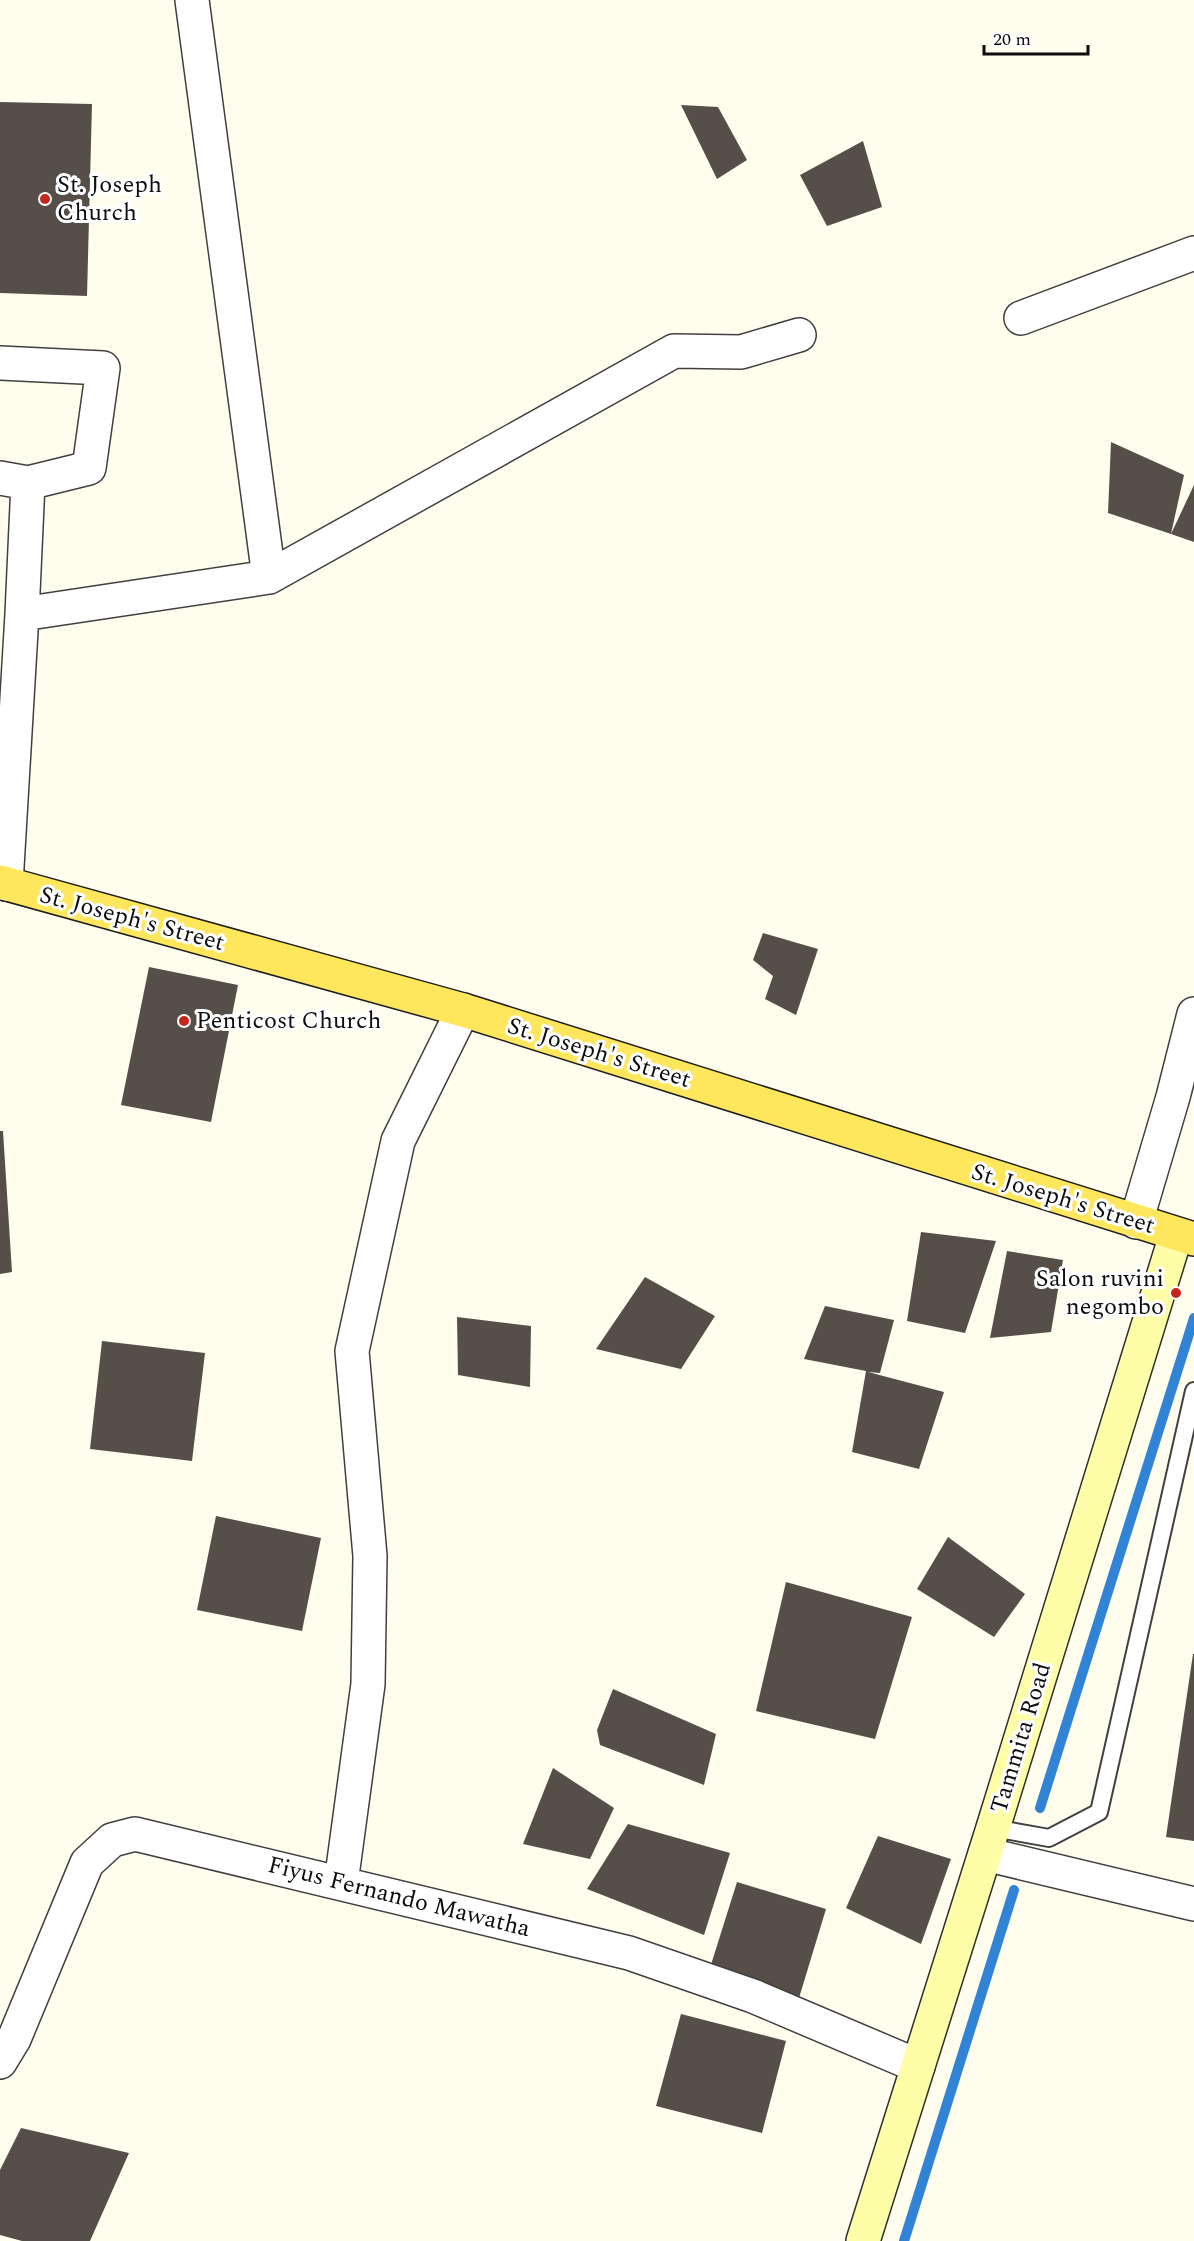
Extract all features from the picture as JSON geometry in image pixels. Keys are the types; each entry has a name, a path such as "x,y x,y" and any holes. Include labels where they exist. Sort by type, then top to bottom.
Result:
{"main road":[{"name":"St. Joseph's Street","path":"3,883 463,1010 1185,1237"}],"street":[{"path":"192,0 269,576"},
{"path":"1021,318 1192,263"},
{"path":"22,614 269,576 674,351 741,352 799,336"},
{"path":"0,363 103,368 89,468 14,480 22,614 3,883"},
{"path":"341,1883 368,1684 370,1556 352,1351 398,1141 463,1010"},
{"path":"1136,1222 1173,1097 1194,1014"},
{"name":"Tammita Road","path":"863,2241 989,1841 1185,1237"},
{"name":"Fiyus Fernando Mawatha","path":"0,2062 15,2039 87,1863 112,1840 135,1834 629,1953 753,1996 918,2066"},
{"path":"989,1841 1194,1904"}],"lane":[{"path":"989,1841 1049,1838 1099,1812 1194,1391"}],"building":[{"name":"St. Joseph Church","path":"0,102 92,104 87,296 0,293"},
{"path":"681,105 718,107 747,160 717,179"},
{"path":"863,141 882,207 827,226 800,175"},
{"path":"1111,442 1184,475 1171,534 1108,513"},
{"path":"1194,485 1194,542 1171,534"},
{"path":"763,933 818,949 796,1015 765,999 773,976 753,960"},
{"path":"149,967 238,985 211,1122 121,1105"},
{"path":"0,1131 3,1131 12,1272 0,1274"},
{"path":"921,1232 996,1241 965,1333 907,1321"},
{"path":"1007,1251 1063,1260 1051,1332 990,1338"},
{"path":"645,1277 715,1316 681,1369 596,1349"},
{"path":"825,1306 894,1320 880,1373 868,1372 944,1392 919,1469 852,1452 866,1371 804,1359"},
{"path":"457,1317 531,1326 530,1387 458,1375"},
{"path":"102,1341 205,1353 192,1461 90,1449"},
{"path":"216,1516 321,1538 302,1631 197,1610"},
{"path":"948,1537 1025,1594 994,1637 917,1589"},
{"path":"786,1582 912,1617 875,1739 756,1711"},
{"path":"1194,1654 1194,1841 1166,1837"},
{"path":"613,1689 716,1734 704,1785 600,1745 597,1730"},
{"path":"553,1768 614,1808 590,1859 523,1844"},
{"path":"628,1824 730,1853 704,1935 587,1889"},
{"path":"878,1836 951,1859 921,1944 846,1908"},
{"path":"737,1882 826,1909 799,1998 709,1971"},
{"path":"681,2014 786,2041 762,2133 656,2106"},
{"path":"21,2128 129,2153 90,2241 22,2241 0,2235 0,2170"}],"waterway":[{"path":"1040,1808 1194,1318"},
{"path":"904,2241 1014,1890"}],"place":[{"name":"St. Joseph Church","path":"45,199"},
{"name":"Penticost Church","path":"184,1021"},
{"name":"Salon ruvini negombo","path":"1176,1293"}]}
